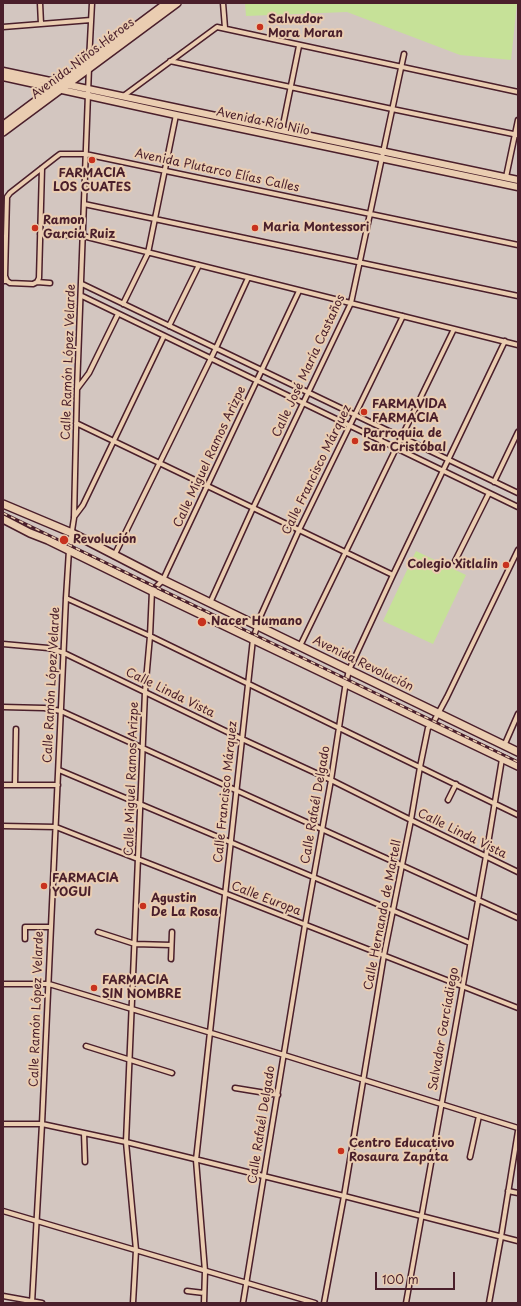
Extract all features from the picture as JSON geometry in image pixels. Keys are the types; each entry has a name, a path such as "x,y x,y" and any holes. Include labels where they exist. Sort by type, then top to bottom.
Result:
{"main road":[{"name":"Avenida Niños Héroes","path":"4,129 167,3"},
{"name":"Avenida Niños Héroes","path":"89,64 177,3"},
{"name":"Avenida Río Nilo","path":"3,71 59,87"},
{"name":"Avenida Río Nilo","path":"3,77 88,93 176,115 518,187"},
{"name":"Avenida Río Nilo","path":"88,93 122,97 518,180"},
{"name":"Avenida Revolución","path":"3,504 72,533 114,556 518,752"},
{"name":"Avenida Revolución","path":"3,520 69,550 518,766"}],"street":[{"path":"40,3 41,24"},
{"name":"Calle Ramón López Velarde","path":"32,1302 49,984 66,598 69,550 74,518 77,389 82,296 85,154 92,3"},
{"path":"223,3 225,28"},
{"path":"3,27 91,20"},
{"path":"122,97 217,27 299,46 518,92"},
{"path":"282,130 299,46"},
{"name":"Calle José María Castaños","path":"210,603 253,508 351,303 404,54"},
{"path":"170,61 516,135"},
{"path":"123,304 148,253 176,115"},
{"path":"506,177 518,120"},
{"path":"3,123 4,129"},
{"name":"Avenida Plutarco Elías Calles","path":"5,281 4,232 7,197 10,193 60,154 85,154 518,245"},
{"path":"37,282 39,278 42,168"},
{"path":"84,204 518,296"},
{"path":"40,234 83,236 518,345"},
{"path":"170,326 199,266"},
{"path":"114,556 216,348 248,278"},
{"path":"5,281 10,284 33,284 37,282 50,283"},
{"path":"82,284 518,493"},
{"name":"Calle Miguel Ramos Arizpe","path":"133,1303 136,1250 126,1142 145,692 152,591 163,580 299,291"},
{"path":"82,296 518,507"},
{"path":"77,389 89,373 118,314"},
{"name":"Calle Francisco Márquez","path":"204,1303 205,1271 196,1160 253,639 257,626 299,530 403,316"},
{"path":"300,646 454,329"},
{"path":"74,518 83,505 164,336"},
{"name":"Calle Rafaél Delgado","path":"243,1303 346,684 350,670 393,576 505,341"},
{"path":"76,423 393,576"},
{"path":"494,482 518,432"},
{"path":"455,561 489,492"},
{"name":"Calle Hernando de Martell","path":"324,1303 364,1080 384,955 428,728 432,725 439,713 518,550"},
{"path":"66,598 150,636 248,685 518,814"},
{"name":"Calle Linda Vista","path":"3,644 48,648 64,653 242,739 331,780 518,872"},
{"path":"3,707 44,708 61,711 518,918"},
{"path":"504,746 518,714"},
{"path":"15,785 16,729"},
{"name":"Salvador Garcíadiego","path":"406,1303 502,759"},
{"path":"59,770 470,943"},
{"path":"448,800 456,784"},
{"path":"3,785 58,785"},
{"name":"Calle Europa","path":"3,826 56,828 518,1008"},
{"path":"25,939 25,927 51,927"},
{"path":"98,932 135,944 171,945"},
{"path":"171,959 172,932"},
{"path":"3,984 49,984 284,1055 518,1129 489,1303"},
{"path":"86,1046 172,1073"},
{"path":"235,1088 278,1095"},
{"path":"470,1156 479,1116"},
{"path":"3,1124 42,1124 126,1142 518,1241"},
{"path":"84,1133 85,1162"},
{"path":"508,1191 518,1193"},
{"path":"3,1211 315,1303"},
{"path":"187,1291 204,1293"},
{"path":"3,1296 42,1303"}],"green space":[{"path":"245,3 517,3 511,60 460,55 347,12 246,16"},
{"path":"416,551 466,575 433,644 383,621"}],"railway":[{"path":"3,513 518,762"}],"place":[{"name":"Salvador Mora Moran","path":"260,27"},
{"name":"FARMACIA LOS CUATES","path":"92,160"},
{"name":"Ramon Garcia Ruiz","path":"35,228"},
{"name":"Maria Montessori","path":"255,228"},
{"name":"FARMAVIDA FARMACIA","path":"364,412"},
{"name":"Parroquia de San Cristóbal","path":"355,441"},
{"name":"Revolución","path":"64,540"},
{"name":"Colegio Xitlalin","path":"506,565"},
{"name":"Nacer Humano","path":"202,622"},
{"name":"FARMACIA YOGUI","path":"44,886"},
{"name":"Agustin De La Rosa","path":"143,906"},
{"name":"FARMACIA SIN NOMBRE","path":"94,988"},
{"name":"Centro Educativo Rosaura Zapata","path":"341,1151"}]}
